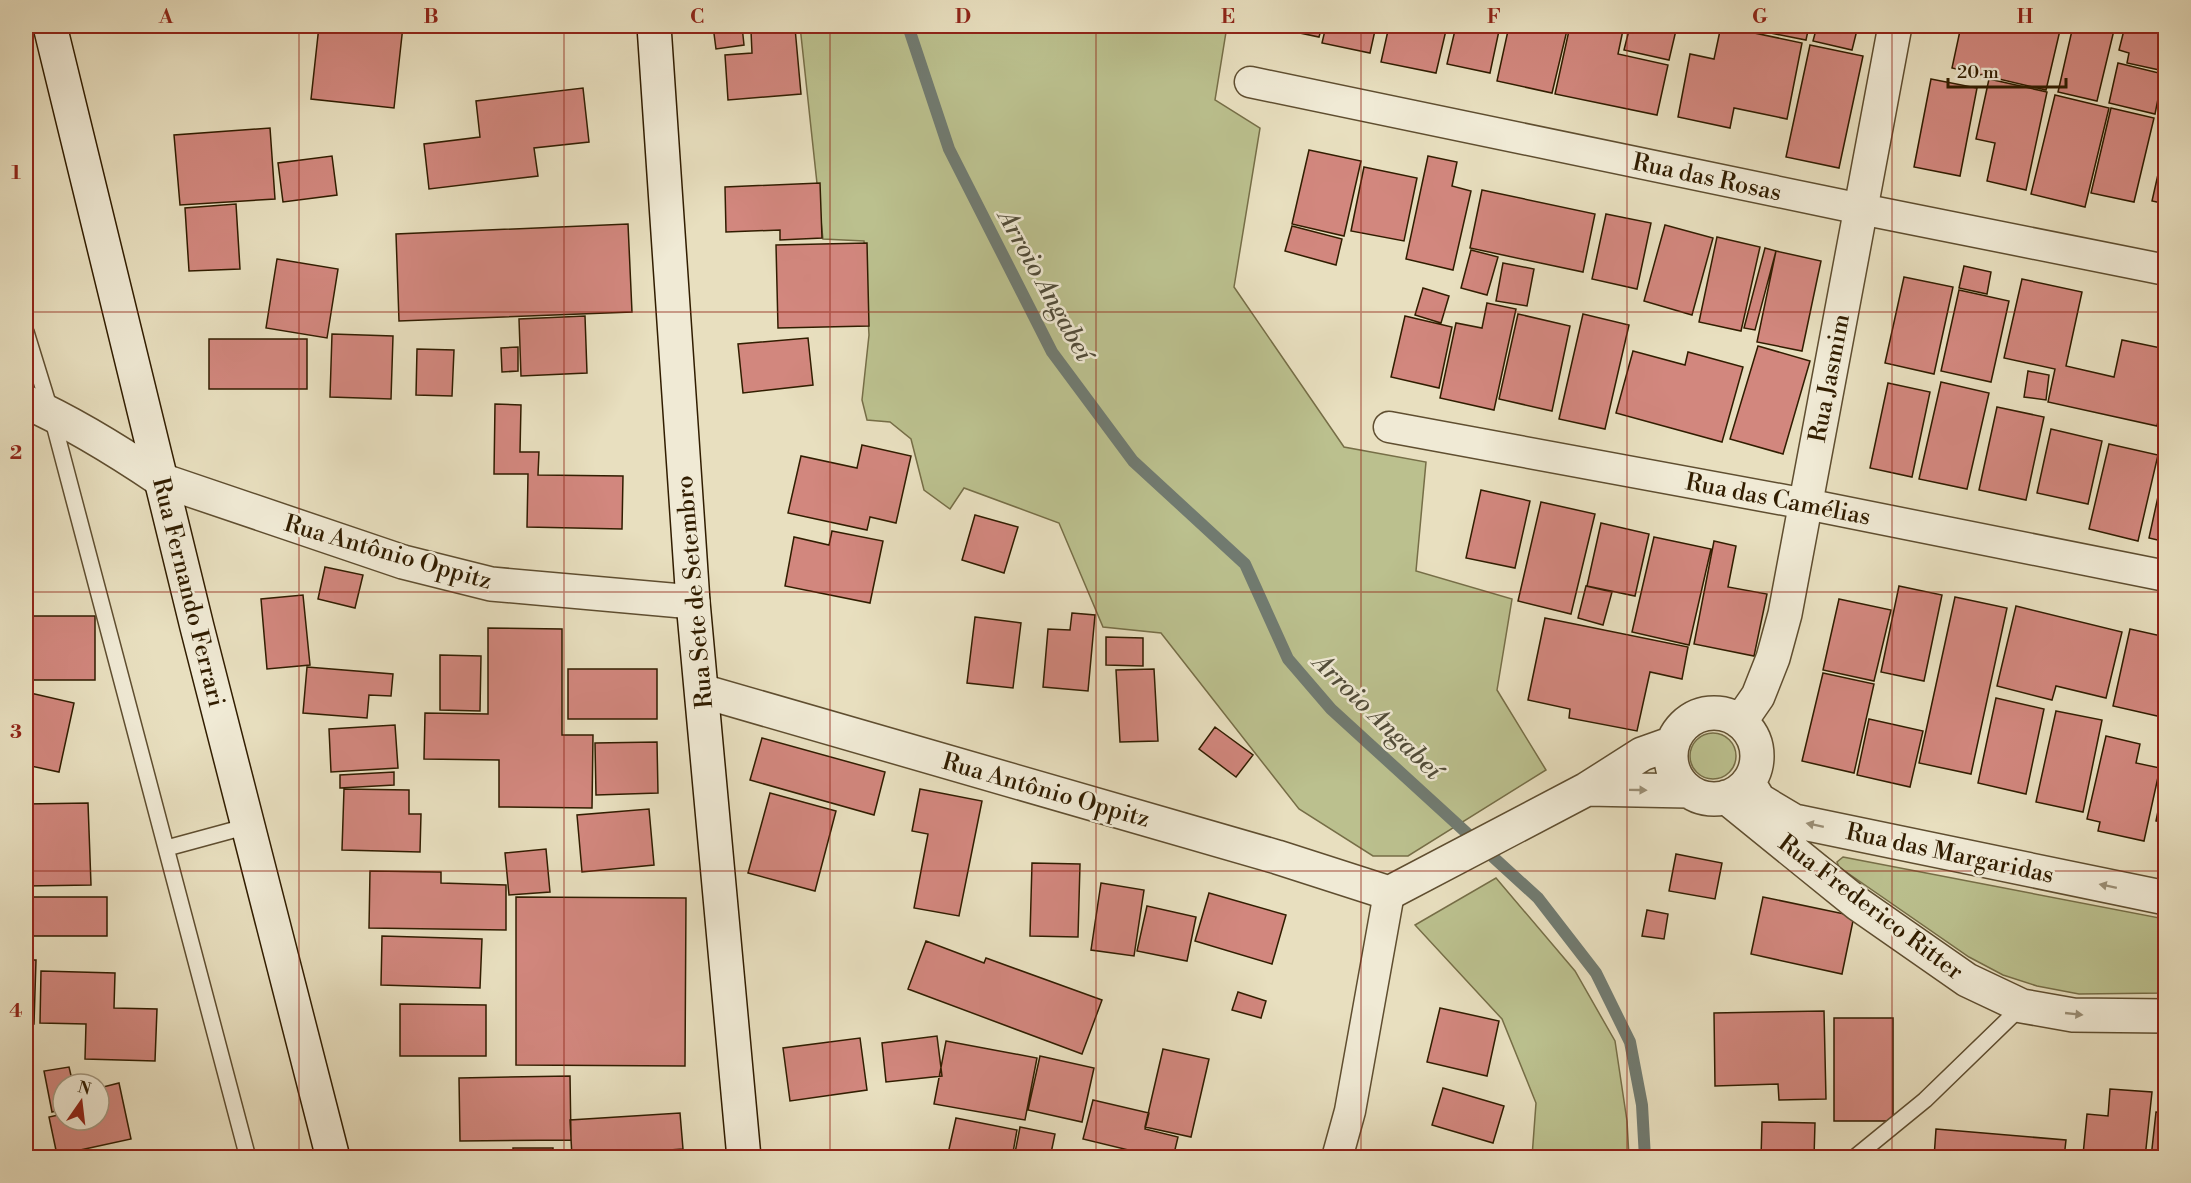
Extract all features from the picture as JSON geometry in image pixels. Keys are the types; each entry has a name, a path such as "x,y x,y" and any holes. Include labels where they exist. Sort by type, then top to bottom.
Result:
{"street":[{"name":"Rua Fernando Ferrari","path":"50,26 161,480 333,1158"},
{"name":"Rua Sete de Setembro","path":"654,26 693,602 744,1158"},
{"name":"Rua Jasmim","path":"1740,722 1758,696 1773,658 1785,614 1895,26"},
{"name":"Rua das Rosas","path":"1250,82 2166,270"},
{"name":"Rua Antônio Oppitz","path":"38,408 126,457 161,480 403,561 491,584 693,602"},
{"name":"Rua das Camélias","path":"1389,427 1806,504 2166,576"},
{"name":"Rua Antônio Oppitz","path":"702,691 1277,857 1389,893"},
{"path":"1587,789 1689,791 1707,798 1737,790 1754,772 1756,750 1754,740 1740,722 1718,714 1707,714 1686,724 1678,733 1673,743 1671,756 1673,769 1679,782 1689,791"},
{"path":"1337,1158 1350,1111 1389,893 1587,789 1642,754 1673,743"},
{"name":"Rua das Margaridas","path":"1737,790 1794,821 2166,898"},
{"name":"Rua Frederico Ritter","path":"1737,790 1858,904 1967,980 2022,1006 2073,1015 2166,1016"}],"lane":[{"path":"26,332 38,408 167,848 248,1158"},
{"path":"167,848 248,826"},
{"path":"1854,1158 1925,1100 2022,1006"}],"green space":[{"path":"800,26 1227,26 1215,100 1260,128 1234,287 1344,447 1426,462 1416,571 1512,599 1497,690 1546,770 1408,856 1373,856 1299,809 1161,633 1103,627 1059,523 964,488 950,509 924,490 911,439 890,422 867,420 862,400 869,335 864,241 823,239"},
{"path":"1713,733 1729,740 1736,756 1729,772 1713,779 1697,772 1690,756 1697,740"},
{"path":"1843,857 2165,919 2165,993 2079,994 2037,986 2003,975 1969,957 1839,867 1837,862"},
{"path":"1496,878 1575,971 1615,1041 1627,1121 1629,1157 1532,1157 1536,1103 1502,1019 1415,925"}],"building":[{"path":"319,26 403,26 394,108 311,99"},
{"path":"713,26 742,26 744,45 716,49"},
{"path":"1267,26 1322,26 1319,37"},
{"path":"1326,26 1376,26 1370,53 1322,43"},
{"path":"1389,26 1447,26 1436,73 1381,62"},
{"path":"1456,26 1500,26 1490,73 1447,64"},
{"path":"1509,26 1568,26 1552,93 1497,81"},
{"path":"1570,26 1600,26 1623,30 1618,54 1668,65 1657,115 1555,94"},
{"path":"1630,26 1677,26 1669,60 1624,50"},
{"path":"1721,26 1802,43 1787,119 1734,108 1730,128 1678,117 1690,54 1714,59"},
{"path":"1771,26 1809,26 1806,40 1770,33"},
{"path":"1817,26 1858,26 1852,50 1813,41"},
{"path":"1961,26 2061,26 2046,90 1952,68"},
{"path":"2073,26 2115,26 2097,101 2058,92"},
{"path":"2125,26 2166,26 2164,71 2127,63 2129,53 2119,50"},
{"path":"795,28 801,94 728,100 725,55 752,53 751,31"},
{"path":"1810,45 1863,56 1839,168 1786,157"},
{"path":"2118,63 2163,74 2155,114 2109,103"},
{"path":"1931,79 1977,88 1960,176 1914,167"},
{"path":"1989,79 2047,92 2026,190 1987,181 1995,143 1976,139"},
{"path":"583,88 589,142 534,148 538,176 429,189 424,144 480,137 476,101"},
{"path":"2055,95 2109,108 2085,207 2031,194"},
{"path":"2111,108 2154,118 2134,202 2091,193"},
{"path":"270,128 275,199 180,205 174,135"},
{"path":"2166,139 2166,204 2152,201"},
{"path":"1309,150 1361,161 1344,236 1292,224"},
{"path":"332,156 337,195 283,202 278,163"},
{"path":"1428,156 1457,162 1452,186 1471,191 1453,270 1406,259"},
{"path":"1364,167 1417,178 1404,241 1351,231"},
{"path":"820,183 822,238 780,240 780,230 726,232 725,187"},
{"path":"1482,190 1595,214 1583,272 1470,248"},
{"path":"236,204 240,269 189,271 185,208"},
{"path":"1606,214 1651,223 1637,289 1592,279"},
{"path":"628,224 632,312 399,321 396,234"},
{"path":"1665,225 1713,238 1692,315 1644,301"},
{"path":"1292,226 1342,239 1336,265 1285,251"},
{"path":"1717,237 1760,247 1741,331 1699,322"},
{"path":"867,243 869,326 778,328 776,245"},
{"path":"1765,248 1776,251 1755,330 1744,328"},
{"path":"1471,250 1498,257 1487,295 1461,288"},
{"path":"1776,251 1821,261 1802,351 1757,342"},
{"path":"277,259 338,269 327,338 266,328"},
{"path":"1503,263 1534,269 1527,306 1496,301"},
{"path":"1964,266 1991,272 1987,294 1959,288"},
{"path":"1904,277 1953,287 1934,374 1885,363"},
{"path":"2022,279 2082,292 2066,366 2114,377 2122,340 2166,349 2166,387 2157,426 2048,402 2055,369 2004,358"},
{"path":"1423,288 1449,296 1441,323 1415,315"},
{"path":"1959,290 2009,301 1991,382 1941,371"},
{"path":"1487,303 1516,309 1494,410 1440,398 1456,323 1482,328"},
{"path":"1518,314 1570,326 1552,411 1499,399"},
{"path":"1583,314 1629,325 1605,429 1559,419"},
{"path":"585,316 587,373 521,376 519,319"},
{"path":"1405,316 1452,327 1439,388 1391,377"},
{"path":"332,334 393,336 391,399 330,397"},
{"path":"808,338 813,385 743,393 738,344"},
{"path":"209,339 307,339 307,389 209,389"},
{"path":"1758,346 1810,361 1783,454 1730,439"},
{"path":"518,347 518,371 502,372 501,348"},
{"path":"417,349 454,350 452,396 416,395"},
{"path":"1633,351 1685,365 1688,352 1743,367 1722,442 1616,413"},
{"path":"2028,371 2049,375 2046,400 2024,397"},
{"path":"1941,382 1989,393 1967,489 1919,479"},
{"path":"1888,383 1930,392 1912,477 1870,468"},
{"path":"495,404 521,405 520,452 539,452 538,475 623,476 622,529 527,527 528,474 494,474"},
{"path":"1997,407 2044,417 2026,500 1979,490"},
{"path":"2051,429 2102,441 2088,504 2037,493"},
{"path":"2109,444 2158,455 2138,541 2089,529"},
{"path":"862,445 911,456 896,523 870,517 867,530 788,513 801,456 857,468"},
{"path":"2164,469 2166,470 2166,542 2149,538"},
{"path":"1481,490 1530,501 1515,568 1466,558"},
{"path":"1541,502 1595,514 1571,614 1518,601"},
{"path":"975,515 1018,527 1004,573 962,560"},
{"path":"1601,523 1649,534 1635,596 1587,586"},
{"path":"832,531 883,541 870,603 785,586 794,537 829,545"},
{"path":"1654,537 1711,549 1689,645 1632,632"},
{"path":"1714,541 1736,546 1728,587 1767,594 1754,656 1694,644"},
{"path":"325,567 363,575 355,608 318,599"},
{"path":"1586,586 1612,592 1603,625 1578,618"},
{"path":"1899,586 1942,595 1924,681 1881,672"},
{"path":"303,595 310,665 267,669 261,599"},
{"path":"1955,597 2007,608 1971,774 1919,763"},
{"path":"1839,599 1891,610 1874,681 1823,670"},
{"path":"2016,606 2122,632 2106,698 2056,686 2052,700 1997,686"},
{"path":"1072,613 1095,615 1088,691 1043,687 1048,629 1070,630"},
{"path":"26,616 95,616 95,680 26,680"},
{"path":"975,617 1021,623 1013,688 967,683"},
{"path":"1545,618 1688,647 1682,679 1650,672 1637,731 1569,718 1570,709 1528,700"},
{"path":"488,628 562,629 562,735 593,735 592,808 499,807 499,760 424,759 425,713 488,714"},
{"path":"2130,629 2166,637 2166,718 2113,706"},
{"path":"1106,637 1143,638 1143,666 1106,665"},
{"path":"440,655 481,656 480,711 440,710"},
{"path":"307,667 393,674 391,696 369,695 367,718 303,713"},
{"path":"568,669 657,669 657,719 568,719"},
{"path":"1154,669 1158,741 1120,742 1116,670"},
{"path":"1823,673 1874,684 1854,773 1802,761"},
{"path":"26,692 74,703 59,772 26,765"},
{"path":"1996,698 2044,709 2026,794 1978,783"},
{"path":"2056,711 2102,720 2083,812 2036,802"},
{"path":"1869,719 1923,731 1910,787 1857,775"},
{"path":"395,725 398,768 331,772 329,729"},
{"path":"1215,727 1253,755 1236,777 1199,749"},
{"path":"2106,736 2140,744 2136,763 2160,768 2144,841 2098,831 2100,822 2087,819"},
{"path":"762,738 885,772 874,815 750,780"},
{"path":"657,742 658,793 596,795 595,743"},
{"path":"394,772 394,785 340,788 340,775"},
{"path":"2166,772 2166,823 2156,821"},
{"path":"344,789 409,790 409,814 421,814 420,852 342,850"},
{"path":"920,789 982,801 959,916 914,908 928,834 912,831"},
{"path":"770,793 836,811 815,891 748,873"},
{"path":"88,803 91,885 26,886 26,804"},
{"path":"649,809 654,865 582,872 577,815"},
{"path":"546,849 550,892 509,895 505,853"},
{"path":"1676,854 1722,863 1715,899 1669,891"},
{"path":"1032,863 1080,864 1078,937 1030,936"},
{"path":"370,871 441,872 441,883 506,885 506,930 369,928"},
{"path":"1101,883 1144,890 1134,956 1091,950"},
{"path":"1209,893 1286,915 1272,964 1195,941"},
{"path":"32,897 107,897 107,936 31,936"},
{"path":"516,897 686,898 685,1066 516,1065"},
{"path":"1763,897 1854,916 1842,974 1751,954"},
{"path":"1147,906 1196,917 1187,961 1137,951"},
{"path":"1647,910 1668,914 1664,939 1642,936"},
{"path":"382,936 482,939 480,988 381,985"},
{"path":"926,941 984,963 986,958 1102,1000 1082,1054 908,989"},
{"path":"26,960 36,960 34,1024 26,1024"},
{"path":"41,971 115,973 114,1008 157,1009 155,1061 85,1059 86,1024 40,1023"},
{"path":"1238,992 1266,1001 1261,1018 1232,1010"},
{"path":"400,1004 486,1005 486,1056 400,1056"},
{"path":"1440,1008 1499,1021 1487,1076 1427,1062"},
{"path":"1824,1011 1826,1099 1779,1100 1778,1084 1715,1086 1714,1013"},
{"path":"1834,1018 1893,1018 1893,1121 1834,1121"},
{"path":"937,1036 942,1076 886,1082 882,1043"},
{"path":"860,1038 867,1090 790,1101 783,1048"},
{"path":"946,1041 1037,1058 1025,1120 934,1104"},
{"path":"1163,1049 1209,1059 1191,1137 1145,1127"},
{"path":"1040,1056 1094,1068 1082,1122 1028,1110"},
{"path":"69,1067 70,1072 51,1072 51,1107 44,1071"},
{"path":"570,1076 571,1140 460,1141 459,1078"},
{"path":"119,1083 131,1139 57,1155 52,1132 111,1132 111,1085"},
{"path":"1443,1088 1504,1106 1493,1143 1432,1125"},
{"path":"2110,1089 2152,1092 2145,1158 2083,1155 2087,1114 2108,1116"},
{"path":"1093,1100 1149,1113 1145,1129 1178,1137 1173,1158 1140,1158 1141,1153 1083,1139"},
{"path":"2156,1112 2166,1113 2166,1158 2151,1158"},
{"path":"680,1113 683,1149 572,1157 570,1120"},
{"path":"956,1118 1017,1130 1012,1158 947,1158"},
{"path":"1762,1122 1815,1123 1814,1158 1761,1158"},
{"path":"1020,1127 1055,1134 1050,1158 1014,1158"},
{"path":"1936,1129 2066,1140 2064,1158 1934,1158"},
{"path":"513,1148 553,1148 553,1158 513,1158"},
{"path":"1175,1150 1208,1158 1174,1158"},
{"path":"145,1153 145,1158 95,1158"}],"waterway":[{"name":"Arroio Angabeí","path":"908,26 949,149 1052,352 1133,461 1245,564 1288,659 1331,709 1538,898 1596,973 1630,1042 1642,1105 1645,1158"}]}
